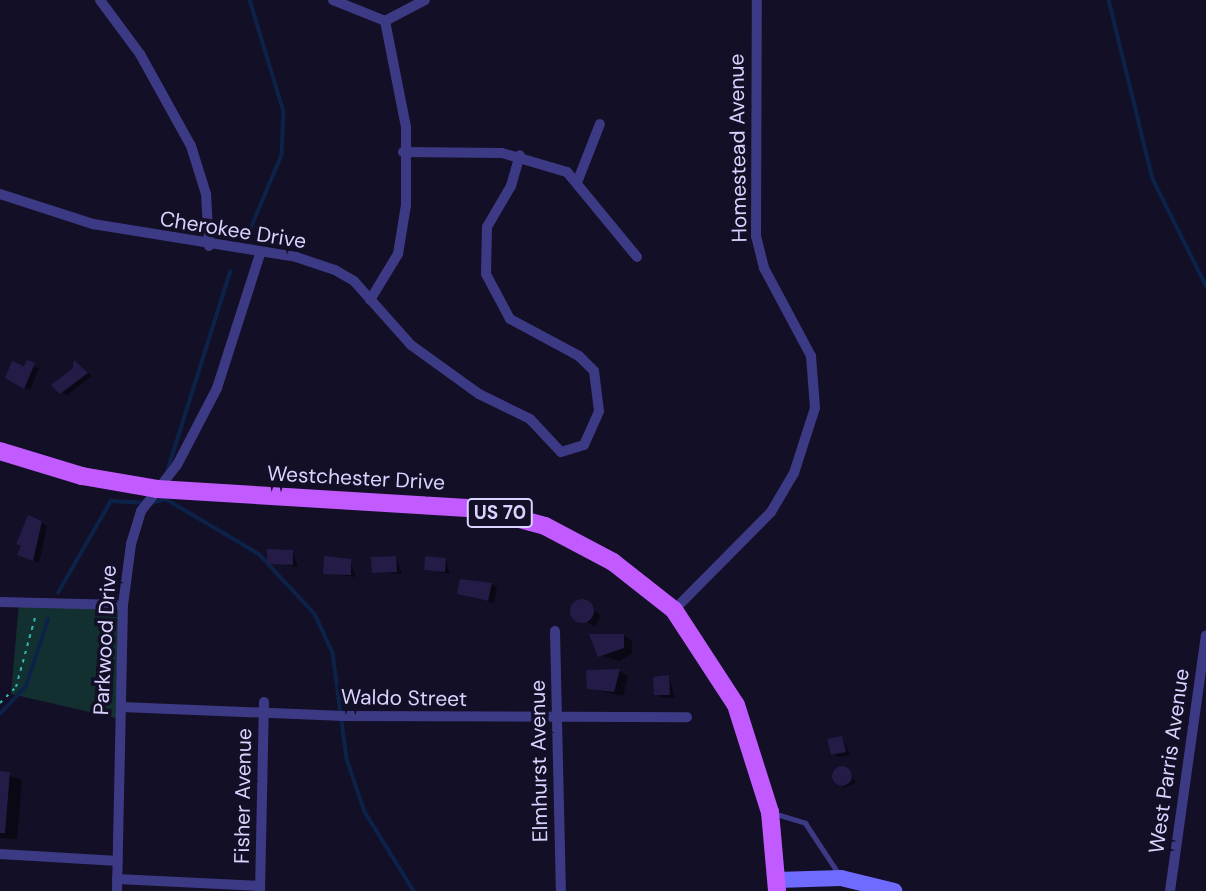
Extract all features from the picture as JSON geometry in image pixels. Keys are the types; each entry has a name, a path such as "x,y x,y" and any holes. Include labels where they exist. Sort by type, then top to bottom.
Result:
{"main road":[{"name":"Westchester Drive","path":"0,451 82,476 157,489 483,509 545,526 613,562 674,610 736,705 770,812 777,886"}],"street":[{"path":"100,0 140,54 191,146 206,194 209,246"},
{"path":"333,0 385,21 425,0"},
{"name":"Homestead Avenue","path":"674,610 771,512 794,473 815,408 811,356 764,268 755,236 757,0"},
{"path":"370,300 398,254 406,205 403,152 406,127 385,21"},
{"path":"578,180 600,124"},
{"path":"403,152 520,155 578,180 637,257"},
{"name":"Cherokee Drive","path":"0,194 93,224 326,266 354,281 370,300 454,378 530,419 566,451 584,445 598,411 594,372 579,356 510,319 485,274 487,226 511,186 520,155"},
{"name":"Parkwood Drive","path":"117,891 123,605 138,522 217,388 260,254"},
{"path":"0,602 123,605"},
{"name":"Elmhurst Avenue","path":"555,631 561,891"},
{"name":"West Parris Avenue","path":"1170,891 1206,636"},
{"name":"Waldo Street","path":"121,707 264,708 558,719 687,718"},
{"name":"Fisher Avenue","path":"260,888 264,708"},
{"path":"0,854 118,861"},
{"path":"117,878 260,888"},
{"path":"777,886 841,878 894,891"}],"lane":[{"path":"770,812 805,823 841,878"}],"path":[{"path":"0,704 21,675 38,603"}],"green space":[{"path":"19,602 123,605 120,719 11,694"}],"building":[{"path":"27,360 35,363 24,389 5,378 12,361 24,366"},
{"path":"74,360 88,373 60,394 51,385 73,368"},
{"path":"28,515 42,521 33,561 17,555 21,546 16,544"},
{"path":"267,549 293,550 293,565 267,564"},
{"path":"324,556 351,559 351,575 323,574"},
{"path":"396,556 397,572 372,573 371,557"},
{"path":"425,556 446,558 445,572 424,570"},
{"path":"460,579 492,583 488,601 457,594"},
{"path":"582,599 591,602 594,611 591,620 582,623 573,620 570,611 573,602"},
{"path":"589,634 624,634 624,648 598,657"},
{"path":"620,669 614,692 587,689 586,670"},
{"path":"669,675 670,695 654,695 653,677"},
{"path":"842,736 846,752 831,755 827,739"},
{"path":"842,766 849,769 852,776 849,783 842,786 835,783 832,776 835,769"},
{"path":"0,771 10,772 5,833 0,833"}],"waterway":[{"path":"250,0 284,112 282,155 250,231"},
{"path":"1109,0 1153,179 1206,285"},
{"path":"167,472 230,272"},
{"path":"166,499 259,554 315,614 333,653 347,759 365,812 414,891"},
{"path":"151,503 166,499"},
{"path":"58,593 111,501 144,503"},
{"path":"0,714 26,686 48,620"}]}
